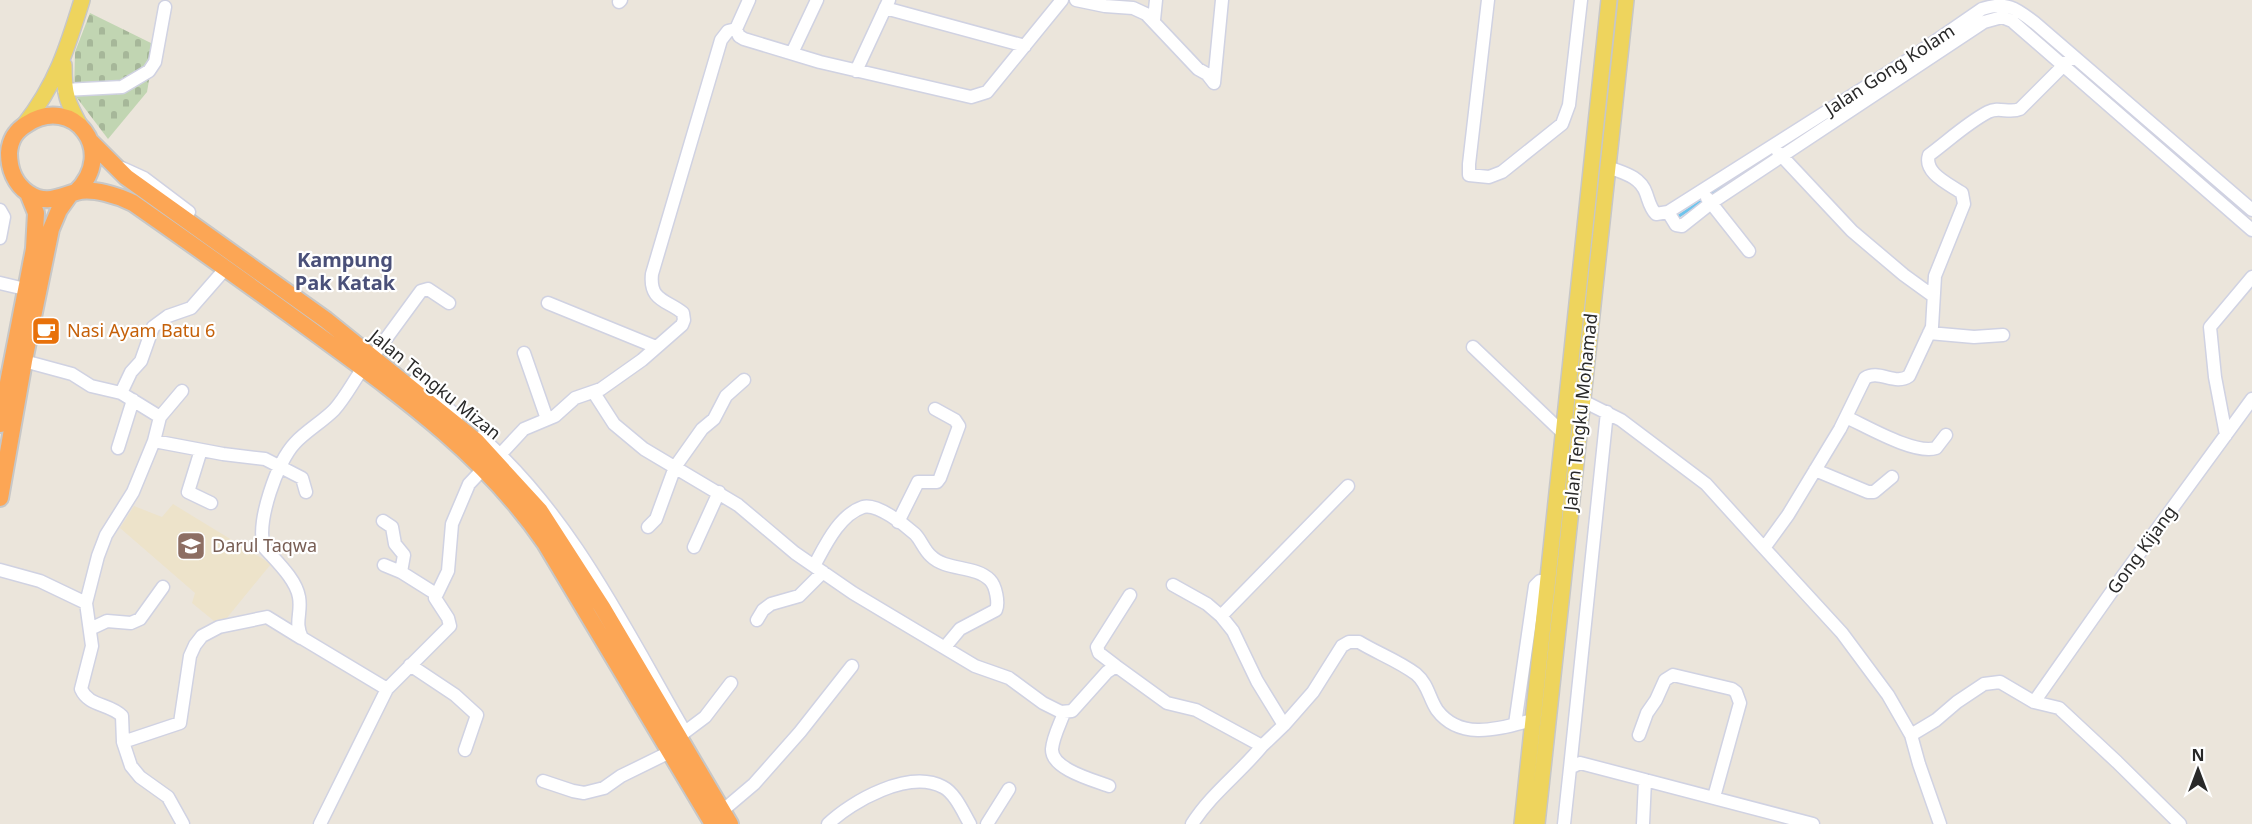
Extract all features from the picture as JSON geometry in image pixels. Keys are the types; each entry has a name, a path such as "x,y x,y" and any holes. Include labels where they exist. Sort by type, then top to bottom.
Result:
{"highway":[{"path":"0,139 35,119 54,116 72,121 87,135 94,156 92,169 86,182 59,210 51,229 24,361 0,498"},
{"path":"20,128 10,144 9,161 6,168 18,184 28,193 48,200 73,194"},
{"name":"Jalan Tengku Mizan","path":"87,135 115,165 146,192 326,320 476,441 540,511 602,607 730,824"},
{"path":"0,424 3,389 36,230 36,213 28,193"},
{"name":"Jalan Tengku Mizan","path":"73,194 106,193 133,203 226,268 411,405 493,461 713,824"}],"main road":[{"path":"20,128 46,95 64,58 82,0"},
{"name":"Jalan Tengku Mohamad","path":"1521,824 1609,0"},
{"path":"1605,40 1613,39 1615,25 1625,5"},
{"name":"Jalan Tengku Mohamad","path":"1537,824 1625,5"},
{"path":"64,58 64,90 69,105 87,135"}],"street":[{"path":"749,0 736,29 739,36 744,39 856,71 971,97 987,92 1062,0"},
{"path":"792,53 817,0"},
{"path":"1076,0 1105,6 1133,8 1154,20 1198,69 1207,74 1215,83 1222,0"},
{"path":"1154,20 1156,0"},
{"path":"1488,0 1469,175 1489,177 1502,172 1543,140 1565,119 1571,94 1581,0"},
{"path":"856,71 887,4 1025,46"},
{"path":"64,90 122,87 149,71 155,62 165,7"},
{"path":"1671,217 1707,198 1968,25 2002,17 2012,21 2069,61 2252,210"},
{"path":"320,824 387,689 450,626 448,618 436,602 436,594 448,571 452,524 469,484 524,429 555,416 575,398 594,393 642,360 682,325 684,317 681,311 660,300 655,294 651,284 652,274 721,40 728,31 736,29"},
{"path":"2069,61 2252,230"},
{"path":"1764,548 1788,515 1815,470 1846,417 1865,378 1874,374 1901,380 1909,376 1929,333 1934,316 1935,276 1964,204 1964,198 1962,193 1931,171 1927,160 1929,154 1988,112 2001,110 2012,112 2020,109 2069,61"},
{"path":"1778,151 1852,231 1933,296"},
{"path":"115,165 144,178 377,351 437,398 493,461 534,489 580,553 739,824"},
{"path":"1608,167 1635,178 1642,185 1652,210 1656,214 1671,217 1682,226 1707,198"},
{"path":"1707,198 1749,251"},
{"path":"0,210 4,217 0,238"},
{"path":"121,393 131,372 141,361 153,327 168,316 191,308 226,268"},
{"path":"2226,435 2215,377 2210,327 2252,276"},
{"path":"0,284 25,289"},
{"path":"377,351 421,291 428,289 449,303"},
{"path":"548,303 656,347"},
{"path":"1929,333 1974,337 2002,335"},
{"path":"1473,347 1563,433"},
{"path":"524,353 547,419"},
{"path":"24,361 72,374 91,386 121,393 160,417"},
{"path":"302,638 297,625 300,609 298,591 264,547 263,519 279,467 295,442 336,408 363,368"},
{"path":"648,527 656,519 675,467 702,429 714,419 726,396 744,380"},
{"path":"182,391 160,417 154,441 133,492 106,535 86,603 91,655 81,689 89,701 117,711 122,716 123,742 135,771 168,797 183,824"},
{"path":"594,393 619,429 644,449 738,504 795,554 853,593 975,666 1009,678 1043,703 1064,713 1072,711 1107,672 1116,666"},
{"name":"Gong Kijang","path":"2034,702 2252,399"},
{"path":"118,448 133,400"},
{"path":"1582,401 1607,412 1706,484 1842,633 1888,695 1911,735 1940,824"},
{"path":"898,522 918,482 933,483 940,478 959,426 955,420 935,409"},
{"path":"1564,824 1607,412"},
{"path":"1846,417 1906,444 1926,450 1936,448 1946,435"},
{"path":"154,441 265,459 302,478 306,492"},
{"path":"201,450 188,492 211,503"},
{"path":"1815,470 1868,492 1874,492 1892,477"},
{"path":"1221,616 1348,486"},
{"path":"693,547 720,492"},
{"path":"757,620 763,610 771,604 799,596 818,569 841,523 862,508 873,507 884,512 916,535 932,558 940,563 987,578 993,586 998,605 996,610 960,628 945,647"},
{"path":"383,521 392,527 395,544 404,555 401,572"},
{"path":"384,565 401,572 436,594"},
{"path":"0,570 40,581 86,603"},
{"path":"1515,724 1535,586 1540,581 1547,581"},
{"path":"1173,585 1200,600 1221,616 1237,638 1257,681 1284,725"},
{"path":"90,629 107,621 136,622 140,620 163,587"},
{"path":"1130,595 1097,647 1099,652 1167,703 1196,710 1262,746"},
{"path":"123,742 180,723 190,656 202,636 219,627 267,617 387,689"},
{"path":"1192,824 1213,797 1284,725 1312,692 1342,646 1349,642 1359,642 1416,674 1427,688 1436,708 1451,723 1467,730 1487,730 1533,720"},
{"path":"410,665 455,695 477,715 465,750"},
{"path":"728,806 754,784 800,732 852,666"},
{"path":"1639,735 1647,713 1665,680 1673,675 1732,689 1736,692 1740,703 1714,798"},
{"path":"1911,735 1936,720 1966,696 1990,682 2000,682 2034,702 2059,708 2180,824"},
{"path":"685,732 699,723 731,683"},
{"path":"1064,713 1053,742 1051,752 1054,759 1062,766 1109,786"},
{"path":"543,781 584,793 604,788 650,760 670,753"},
{"path":"1570,768 1580,763 1813,824"},
{"path":"1643,824 1645,780"},
{"path":"828,824 881,790 903,783 916,782 933,783 949,791 970,824"},
{"path":"987,824 1009,789"}],"shaded area":[{"name":"Darul Taqwa","path":"173,504 271,564 226,619 214,621 192,603 195,593 120,528 134,506 162,517"}],"green space":[{"path":"90,13 155,45 147,92 108,139 74,94 75,52"}],"waterway":[{"path":"1781,149 1826,119"},
{"path":"1676,218 1775,152"}],"place":[{"name":"Nasi Ayam Batu 6","path":"46,331"},
{"name":"Darul Taqwa","path":"191,546"}],"district":[{"name":"Kampung Pak Katak","path":"345,272"}]}
